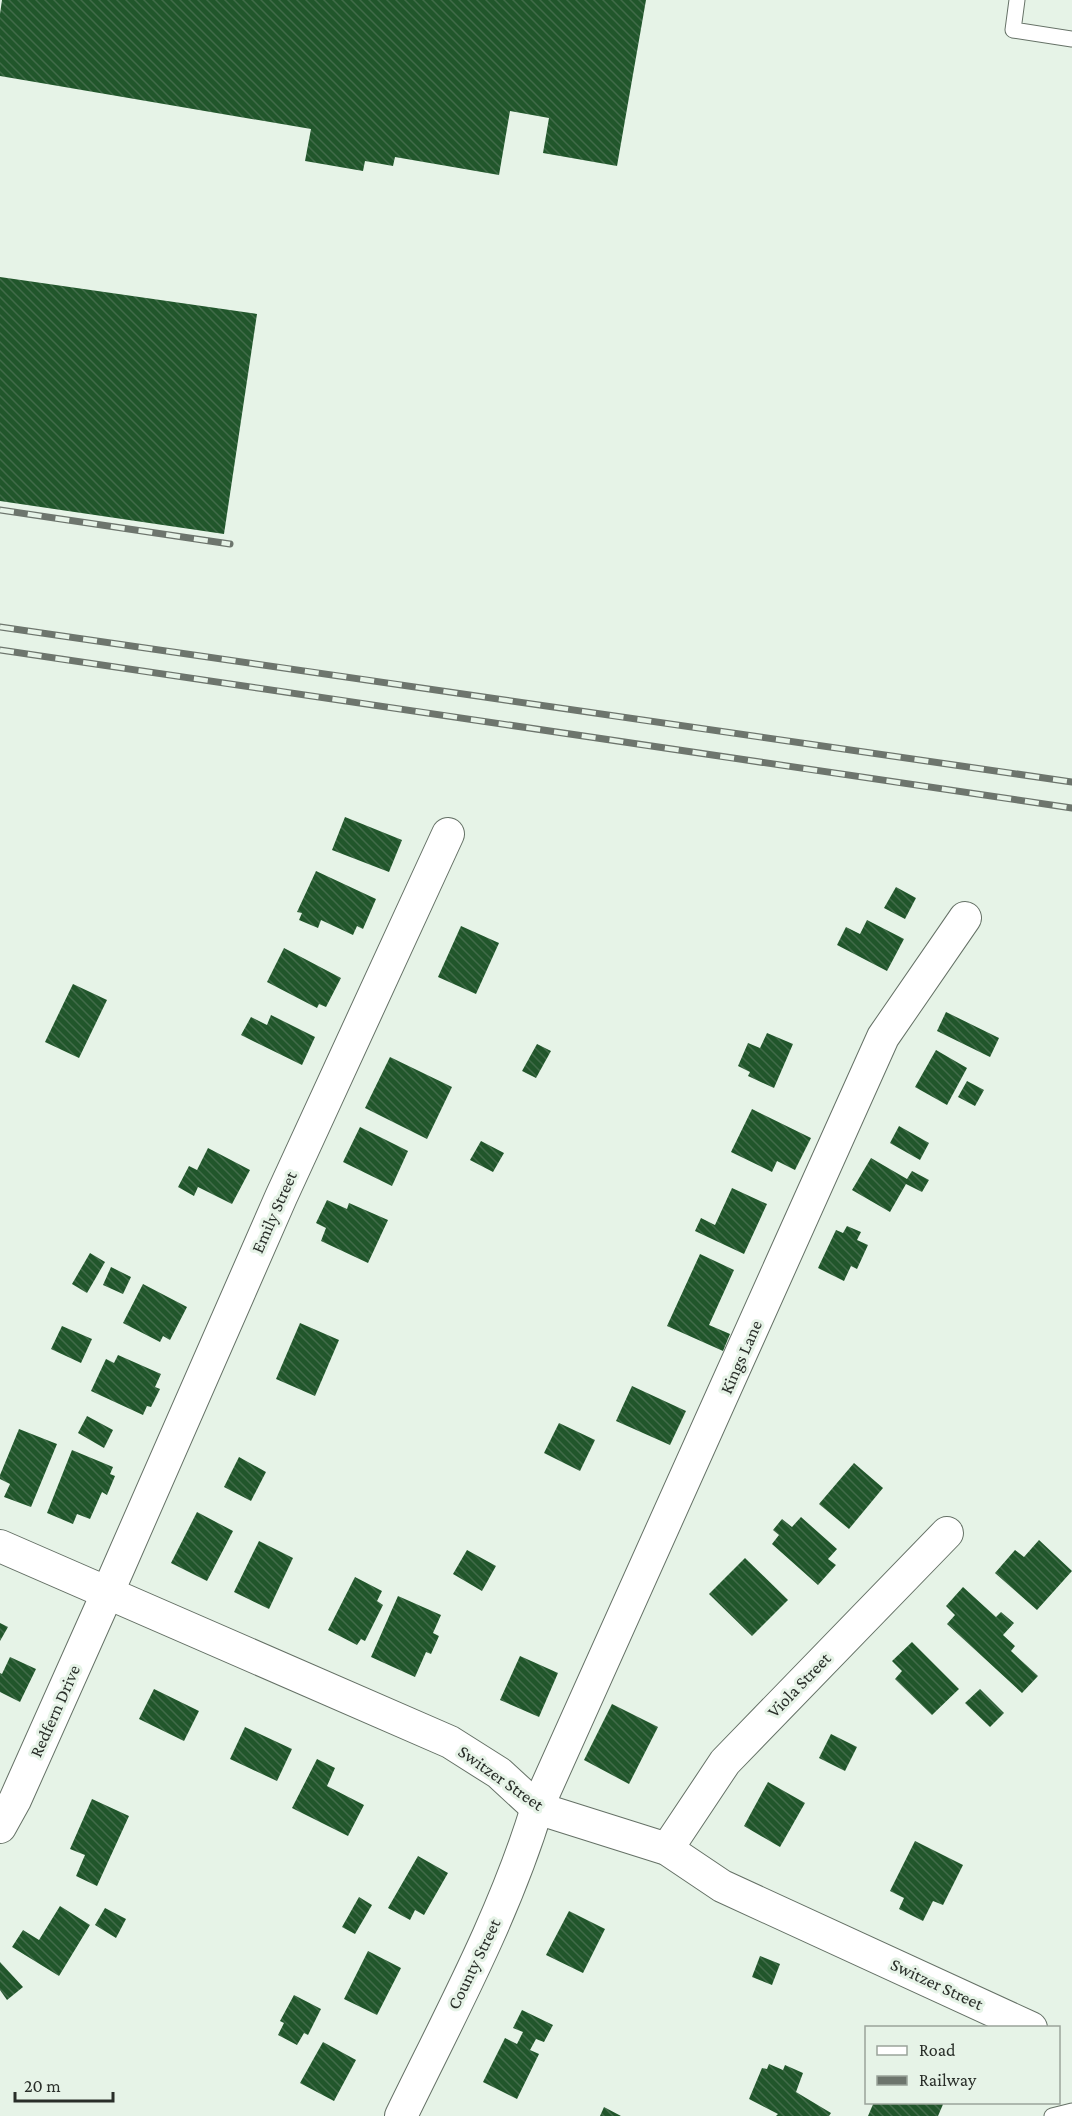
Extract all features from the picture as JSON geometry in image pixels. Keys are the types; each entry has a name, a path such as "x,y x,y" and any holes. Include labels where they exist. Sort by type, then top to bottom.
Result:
{"street":[{"name":"Emily Street","path":"108,1594 281,1197 448,834"},
{"name":"Kings Lane","path":"537,1808 883,1036 965,918"},
{"name":"Viola Street","path":"667,1849 725,1762 947,1533"},
{"name":"Switzer Street","path":"0,1546 450,1742 499,1773 537,1808 667,1849 722,1886 1027,2026"},
{"name":"Redfern Drive","path":"0,1827 15,1800 108,1594"},
{"name":"County Street","path":"401,2116 504,1904 523,1855 537,1808"}],"lane":[{"path":"1017,0 1013,30 1072,39"},
{"path":"1052,2116 1072,2111"}],"building":[{"path":"2,0 646,0 617,166 543,153 549,118 510,111 499,175 395,157 393,166 365,161 363,171 305,161 311,129 0,76"},
{"path":"0,277 257,314 224,534 0,501"},
{"path":"345,817 402,840 389,872 332,850"},
{"path":"316,871 376,899 363,929 357,926 353,935 321,920 318,928 299,920 302,913 297,912"},
{"path":"896,887 916,898 905,919 884,908"},
{"path":"867,920 904,939 887,971 837,945 846,927 860,934"},
{"path":"461,926 499,943 476,994 438,977"},
{"path":"284,948 341,978 326,1007 319,1004 317,1008 267,982"},
{"path":"73,984 107,1000 79,1058 45,1042"},
{"path":"946,1012 999,1038 990,1057 937,1031"},
{"path":"271,1015 315,1037 302,1065 241,1035 251,1017 267,1025"},
{"path":"767,1033 793,1044 774,1088 748,1076 750,1072 738,1066 748,1043 760,1048"},
{"path":"537,1044 551,1051 536,1078 522,1071"},
{"path":"936,1050 967,1068 947,1105 915,1087"},
{"path":"390,1057 452,1087 427,1139 365,1108"},
{"path":"967,1081 984,1090 975,1106 958,1097"},
{"path":"752,1109 811,1138 795,1170 777,1161 772,1172 731,1152"},
{"path":"899,1126 929,1143 920,1160 890,1143"},
{"path":"360,1127 408,1151 392,1186 343,1162"},
{"path":"481,1141 504,1153 493,1172 470,1160"},
{"path":"208,1148 250,1170 232,1204 198,1187 194,1196 178,1187 189,1166 197,1170"},
{"path":"871,1158 907,1179 912,1171 929,1180 922,1192 906,1184 890,1212 852,1190"},
{"path":"732,1188 767,1204 744,1254 695,1231 701,1218 715,1225"},
{"path":"327,1200 347,1209 349,1203 388,1220 368,1263 321,1241 326,1228 316,1223"},
{"path":"847,1226 861,1232 857,1240 868,1245 857,1269 851,1266 844,1281 818,1268 836,1230 843,1233"},
{"path":"90,1253 105,1262 87,1293 72,1284"},
{"path":"700,1254 734,1270 709,1325 730,1334 723,1351 667,1326"},
{"path":"111,1267 131,1277 123,1294 103,1285"},
{"path":"143,1284 187,1307 170,1340 163,1336 160,1342 123,1323"},
{"path":"300,1323 339,1340 315,1396 276,1379"},
{"path":"62,1326 92,1339 81,1363 51,1349"},
{"path":"118,1355 161,1374 155,1387 160,1389 151,1407 147,1406 143,1415 91,1391 106,1359 114,1363"},
{"path":"632,1386 686,1411 670,1445 616,1421"},
{"path":"87,1416 113,1430 104,1448 78,1433"},
{"path":"559,1423 595,1440 580,1471 544,1453"},
{"path":"19,1429 57,1444 31,1507 4,1497 10,1484 0,1479"},
{"path":"72,1450 113,1467 110,1474 115,1476 107,1495 102,1492 90,1519 77,1514 73,1524 47,1513"},
{"path":"239,1457 266,1472 251,1501 224,1487"},
{"path":"854,1463 883,1488 849,1529 819,1504"},
{"path":"197,1512 233,1531 207,1581 171,1563"},
{"path":"801,1517 837,1549 828,1559 836,1565 818,1585 772,1544 779,1535 773,1530 782,1519 792,1527"},
{"path":"1039,1540 1072,1571 1037,1610 995,1573 1015,1550 1024,1557"},
{"path":"259,1541 293,1558 269,1609 234,1592"},
{"path":"467,1550 496,1566 482,1591 453,1574"},
{"path":"745,1558 788,1600 752,1636 709,1594"},
{"path":"355,1577 382,1591 377,1601 383,1605 365,1641 361,1639 357,1645 328,1630"},
{"path":"963,1587 996,1617 1001,1612 1014,1623 1003,1635 1015,1646 1011,1651 1038,1676 1022,1693 947,1624 955,1615 946,1606"},
{"path":"398,1596 441,1615 433,1633 439,1636 431,1654 426,1652 415,1677 371,1657"},
{"path":"0,1623 8,1627 0,1641"},
{"path":"912,1642 959,1689 932,1715 895,1679 902,1671 892,1661"},
{"path":"520,1656 558,1673 539,1717 500,1700"},
{"path":"10,1657 36,1669 20,1702 0,1692 0,1673 2,1674"},
{"path":"154,1689 199,1711 184,1741 139,1719"},
{"path":"980,1689 1004,1713 990,1727 965,1703"},
{"path":"612,1704 658,1727 629,1784 584,1760"},
{"path":"245,1727 292,1749 277,1781 230,1759"},
{"path":"831,1734 857,1747 845,1771 819,1758"},
{"path":"317,1759 335,1768 327,1786 364,1805 348,1836 292,1808"},
{"path":"768,1782 805,1803 780,1847 744,1826"},
{"path":"92,1799 129,1816 97,1886 76,1876 85,1855 70,1849"},
{"path":"915,1841 963,1865 943,1905 933,1901 923,1921 899,1909 904,1898 890,1891"},
{"path":"418,1856 448,1873 424,1915 415,1910 410,1920 388,1908"},
{"path":"359,1897 372,1905 355,1934 342,1927"},
{"path":"60,1906 90,1925 59,1976 12,1947 23,1930 39,1940"},
{"path":"105,1908 126,1919 116,1938 95,1925"},
{"path":"569,1911 605,1929 583,1973 546,1955"},
{"path":"368,1951 401,1968 377,2015 344,1999"},
{"path":"760,1956 780,1964 772,1985 752,1977"},
{"path":"0,1962 23,1987 7,2000 0,1990"},
{"path":"294,1995 321,2009 308,2035 304,2033 297,2045 278,2035 284,2023 280,2021"},
{"path":"522,2010 553,2025 544,2042 536,2039 530,2050 539,2054 517,2099 483,2082 505,2038 517,2044 523,2032 513,2028"},
{"path":"323,2042 356,2060 334,2101 300,2083"},
{"path":"769,2064 783,2070 785,2065 803,2073 796,2092 831,2113 829,2116 776,2116 778,2114 749,2099 762,2068 767,2069"},
{"path":"873,2104 943,2104 938,2116 868,2116"},
{"path":"604,2107 621,2116 600,2116"}],"railway":[{"path":"0,510 230,544"},
{"path":"0,627 1072,782"},
{"path":"0,650 1072,808"}]}
